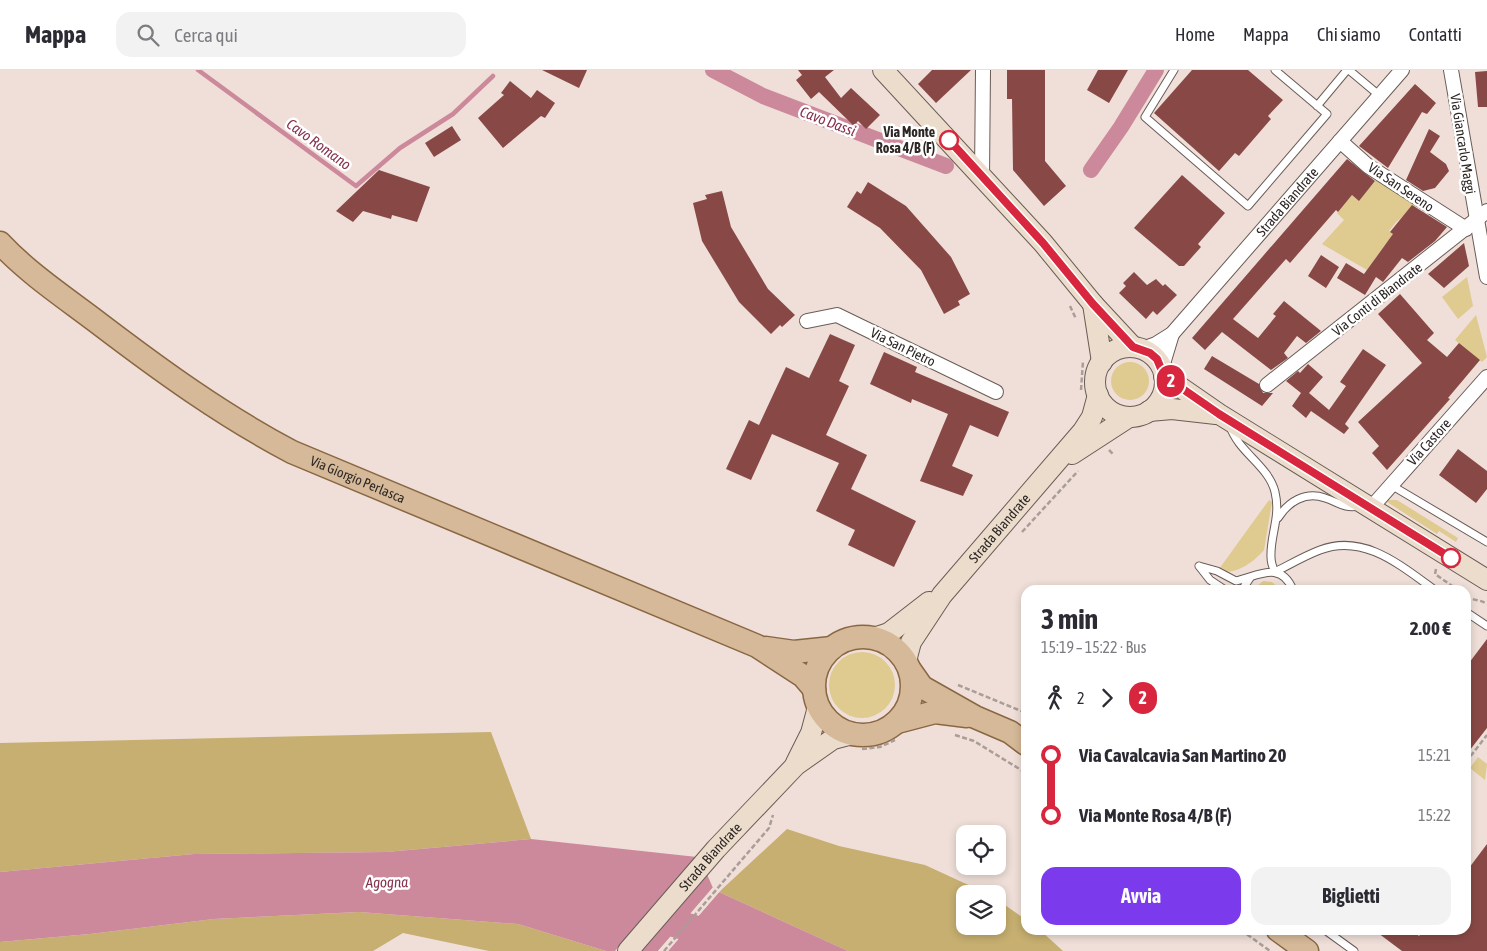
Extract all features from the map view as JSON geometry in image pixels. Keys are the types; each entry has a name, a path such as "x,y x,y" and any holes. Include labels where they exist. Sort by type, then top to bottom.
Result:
{"main road":[{"path":"883,70 1043,243 1093,304 1137,348 1157,359 1163,372 1162,396 1148,411"},
{"name":"Via Giorgio Perlasca","path":"0,243 48,285 182,386 242,426 284,448 757,646 803,676 816,698"},
{"path":"1093,304 1092,359 1096,378 1089,396 1110,410 1129,416 1148,411 1172,409 1223,416"},
{"path":"1092,359 1115,350 1137,348"},
{"path":"1163,372 1223,416 1486,579"},
{"name":"Strada Biandrate","path":"908,665 911,642 942,595 1083,431 1092,416 1089,396"},
{"name":"Strada Biandrate","path":"1057,463 1129,416"},
{"name":"Strada Biandrate","path":"874,638 889,633 929,602 942,595"},
{"path":"976,717 936,712 899,729 876,734 854,742 827,720 816,698 818,666 832,648 844,640 859,637 874,638 892,646 908,665 922,687 976,717 1021,738"},
{"name":"Via Giorgio Perlasca","path":"757,646 794,652 832,648"},
{"path":"899,729 911,698 913,684 908,665"},
{"name":"Strada Biandrate","path":"796,765 812,733 816,698"},
{"name":"Strada Biandrate","path":"628,951 716,849 796,765 833,739 854,742"},
{"path":"1285,935 1307,951"}],"street":[{"path":"982,176 983,70"},
{"name":"Strada Biandrate","path":"1137,348 1156,344 1172,334 1402,70"},
{"name":"Via Giancarlo Maggi","path":"1451,70 1471,225 1487,277"},
{"name":"Via San Sereno","path":"1340,141 1368,166 1471,225"},
{"name":"Via Conti di Biandrate","path":"1267,385 1487,211"},
{"name":"Via San Pietro","path":"807,321 837,315 996,392"},
{"name":"Strada Biandrate","path":"1163,372 1172,334"},
{"name":"Via Castore","path":"1369,506 1391,485 1487,377"}],"lane":[{"path":"1174,70 1145,117 1248,206 1327,114 1275,70"},
{"path":"1317,106 1348,70 1380,96"},
{"path":"1223,416 1238,444 1266,475 1275,491 1278,518 1271,558 1275,572 1288,581 1290,585"},
{"path":"1391,485 1487,542"},
{"path":"1278,518 1296,499 1312,496 1325,497 1341,506 1351,508 1369,506"},
{"path":"1218,585 1210,580 1199,566 1217,571 1236,581 1258,574 1275,572 1321,549 1348,544 1366,547 1390,559 1428,585"},
{"path":"1258,574 1271,558"},
{"path":"1245,585 1250,578"},
{"path":"1471,615 1487,626"},
{"path":"1332,935 1354,951"}],"path":[{"path":"1068,302 1078,324"},
{"path":"1089,396 1092,359"},
{"path":"1018,536 1080,469"},
{"path":"1471,599 1482,600 1487,604"},
{"path":"950,682 1021,710"},
{"path":"854,742 880,746 899,729"},
{"path":"948,732 974,741 1021,770"},
{"path":"1471,756 1487,735"},
{"path":"664,951 769,828 774,810"},
{"path":"1248,935 1270,951"}],"shaded area":[{"path":"1378,178 1419,204 1396,222 1389,231 1398,237 1384,246 1367,270 1322,244 1344,220 1337,213 1352,195 1359,200"},
{"path":"1467,277 1473,306 1458,319 1442,297"},
{"path":"1476,315 1487,357 1482,362 1455,340"},
{"path":"1130,362 1143,368 1149,381 1143,394 1130,400 1117,394 1111,381 1117,368"},
{"path":"1269,500 1272,502 1264,550 1255,559 1237,570 1225,571 1219,569"},
{"path":"1384,500 1397,500 1458,538 1456,542 1439,531 1437,534"},
{"path":"1263,581 1272,582 1275,585 1259,585"},
{"path":"856,652 868,652 880,657 890,667 895,679 893,698 880,713 868,718 856,718 844,713 834,703 829,691 829,679 834,667 844,657"},
{"path":"491,732 531,839 386,852 194,854 0,872 0,743"},
{"path":"1478,757 1487,764 1485,780 1471,769"},
{"path":"787,829 839,846 925,865 968,885 956,885 956,935 1006,935 1006,906 1021,916 1021,935 1045,935 1063,951 848,951 719,892"},
{"path":"359,912 518,924 606,951 489,951 403,933 373,951 0,951 0,942 90,934 214,919"}],"water":[{"path":"531,839 697,857 615,951 606,951 518,924 359,912 214,919 90,934 0,942 0,872 194,854 386,852"},
{"path":"706,872 713,888 658,951 639,951"},
{"path":"719,892 848,951 668,951"}],"pier":[{"path":"714,886 714,890 662,951 658,951"},
{"path":"717,890 721,890 666,951"}],"building":[{"path":"542,70 587,70 579,88"},
{"path":"798,70 834,70 825,77 841,98 851,88 880,115 866,129 858,121 854,126 819,92 811,99 796,80 802,75"},
{"path":"932,70 971,70 936,103 918,84"},
{"path":"1007,70 1045,70 1045,161 1066,186 1044,206 1013,170 1012,99 1007,99"},
{"path":"1098,70 1128,70 1109,103 1087,90"},
{"path":"1192,70 1248,70 1283,100 1268,116 1271,119 1239,156 1235,153 1219,171 1154,113"},
{"path":"1487,71 1487,107 1478,107 1475,72"},
{"path":"510,81 531,98 537,90 555,103 545,118 541,116 503,148 478,118 504,95 501,93"},
{"path":"1415,84 1436,103 1427,114 1422,112 1388,168 1359,146"},
{"path":"452,126 461,140 434,157 425,143"},
{"path":"1429,129 1440,136 1430,152 1446,164 1449,171 1435,188 1423,191 1406,180"},
{"path":"1347,159 1375,181 1359,201 1352,195 1338,212 1336,210 1290,263 1286,259 1233,319 1258,338 1276,316 1273,314 1284,301 1321,331 1306,343 1297,336 1284,353 1288,358 1271,370 1222,332 1205,350 1192,338"},
{"path":"379,170 430,187 417,222 392,215 391,219 363,211 353,222 336,211"},
{"path":"1182,175 1225,213 1198,244 1201,247 1184,266 1179,266 1134,228"},
{"path":"868,182 906,206 951,257 970,294 958,301 960,305 944,314 921,270 880,228 847,207 857,191 861,194"},
{"path":"722,191 731,227 768,289 795,315 771,334 739,302 702,241 693,203 707,199 705,195"},
{"path":"1412,205 1447,227 1435,241 1408,262 1402,258 1383,282 1376,277 1365,295 1337,278 1346,263 1364,274 1393,234 1390,232"},
{"path":"1464,243 1469,266 1444,288 1428,274"},
{"path":"1321,255 1339,267 1326,288 1308,276"},
{"path":"1134,272 1147,285 1156,279 1177,295 1157,315 1153,311 1146,319 1119,293 1126,286 1123,283"},
{"path":"1400,294 1434,333 1427,340 1447,357 1459,343 1480,360 1448,398 1450,399 1387,470 1372,453 1379,446 1358,422 1422,363 1378,314"},
{"path":"830,334 855,345 839,381 849,386 826,435 867,455 851,489 916,521 894,567 848,545 855,530 816,511 839,463 772,434 751,480 726,469 749,420 759,425 786,367 809,378"},
{"path":"1363,349 1386,365 1345,424 1349,428 1344,434 1311,411 1306,418 1292,406 1301,393 1286,381 1298,371 1300,373 1308,364 1323,377 1309,393 1329,410 1346,386 1340,382"},
{"path":"884,352 917,367 915,372 1009,412 998,437 970,425 952,466 973,475 963,496 920,481 948,414 912,399 911,403 870,384"},
{"path":"1212,356 1259,384 1263,393 1273,393 1262,406 1204,369"},
{"path":"1458,449 1487,471 1487,489 1476,503 1439,475"},
{"path":"1487,639 1487,728 1471,749 1471,660"},
{"path":"1487,844 1487,951 1402,951 1381,935 1471,935 1471,865"}],"waterway":[{"name":"Cavo Romano","path":"198,70 356,186 400,148 453,114 493,76"},
{"name":"Cavo Dassi","path":"713,70 763,96 946,166"},
{"name":"Cavo Dassi","path":"1091,170 1121,127 1156,70"},
{"name":"Agogna","path":"645,914 765,951"}],"bus line":[{"name":"2","path":"949,140 1043,243 1093,304 1133,347 1150,353 1157,359 1162,367 1164,376 1219,414 1451,558"}],"place":[{"name":"Via Monte Rosa 4/B (F)","path":"949,140"}]}
